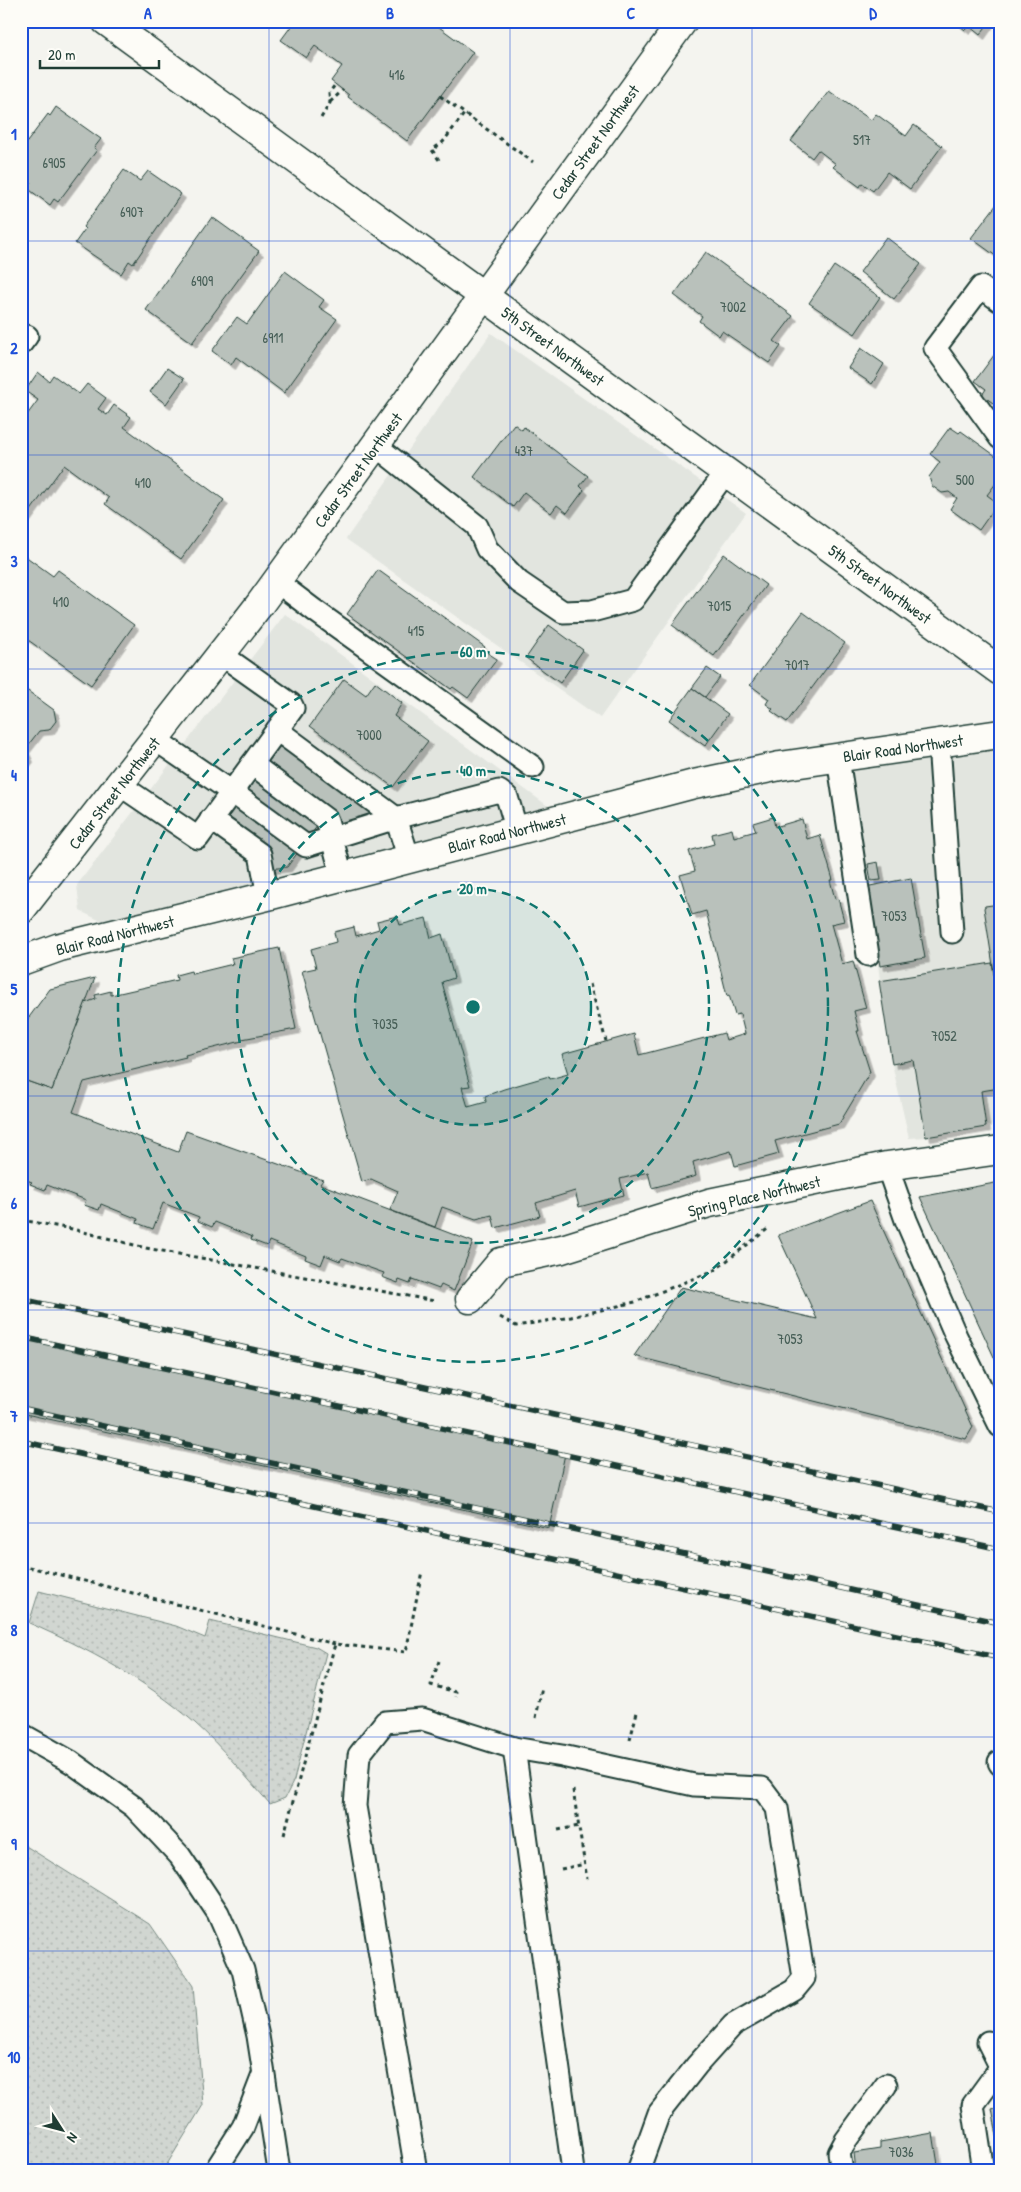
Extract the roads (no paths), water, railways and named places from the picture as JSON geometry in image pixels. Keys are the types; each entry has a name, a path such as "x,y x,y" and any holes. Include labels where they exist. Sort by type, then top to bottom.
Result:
{"street":[{"name":"5th Street Northwest","path":"106,21 1000,671"},
{"name":"Cedar Street Northwest","path":"21,910 156,740 277,582 683,21"},
{"name":"Blair Road Northwest","path":"21,962 60,947 268,896 694,784 780,766 1000,734"},
{"name":"Spring Place Northwest","path":"470,1299 501,1262 562,1249 709,1203 887,1166 1000,1150"}],"lane":[{"path":"1000,301 981,287 935,348 1000,438"},
{"path":"375,445 477,526 487,549 519,582 563,612 592,611 632,600 726,472"},
{"path":"277,582 532,767"},
{"path":"120,785 198,838 293,708 291,704 222,655"},
{"path":"277,730 396,818 409,859"},
{"path":"156,740 306,846 396,818 499,791 507,798 517,831"},
{"path":"939,743 952,932"},
{"path":"838,758 868,955"},
{"path":"252,764 326,820 342,876"},
{"path":"211,819 260,854 268,896"},
{"path":"887,1166 909,1229 956,1336 1000,1426"},
{"path":"416,2171 355,1806 359,1755 385,1722 422,1719 514,1748 562,1756 694,1785 762,1788 777,1808 804,1978 794,1990 733,2025 697,2065 659,2112 638,2171"},
{"path":"21,1734 71,1762 134,1807 180,1856 218,1913 243,1970 264,2072 280,2171"},
{"path":"514,1748 573,2171"},
{"path":"983,2171 973,2105 1000,2067 988,2042"},
{"path":"216,2171 244,2127 264,2072"},
{"path":"842,2171 840,2153 846,2140 886,2085"}],"railway":[{"path":"21,1299 1000,1512"},
{"path":"21,1337 1000,1549"},
{"path":"21,1408 1000,1623"},
{"path":"21,1441 1000,1658"}]}
